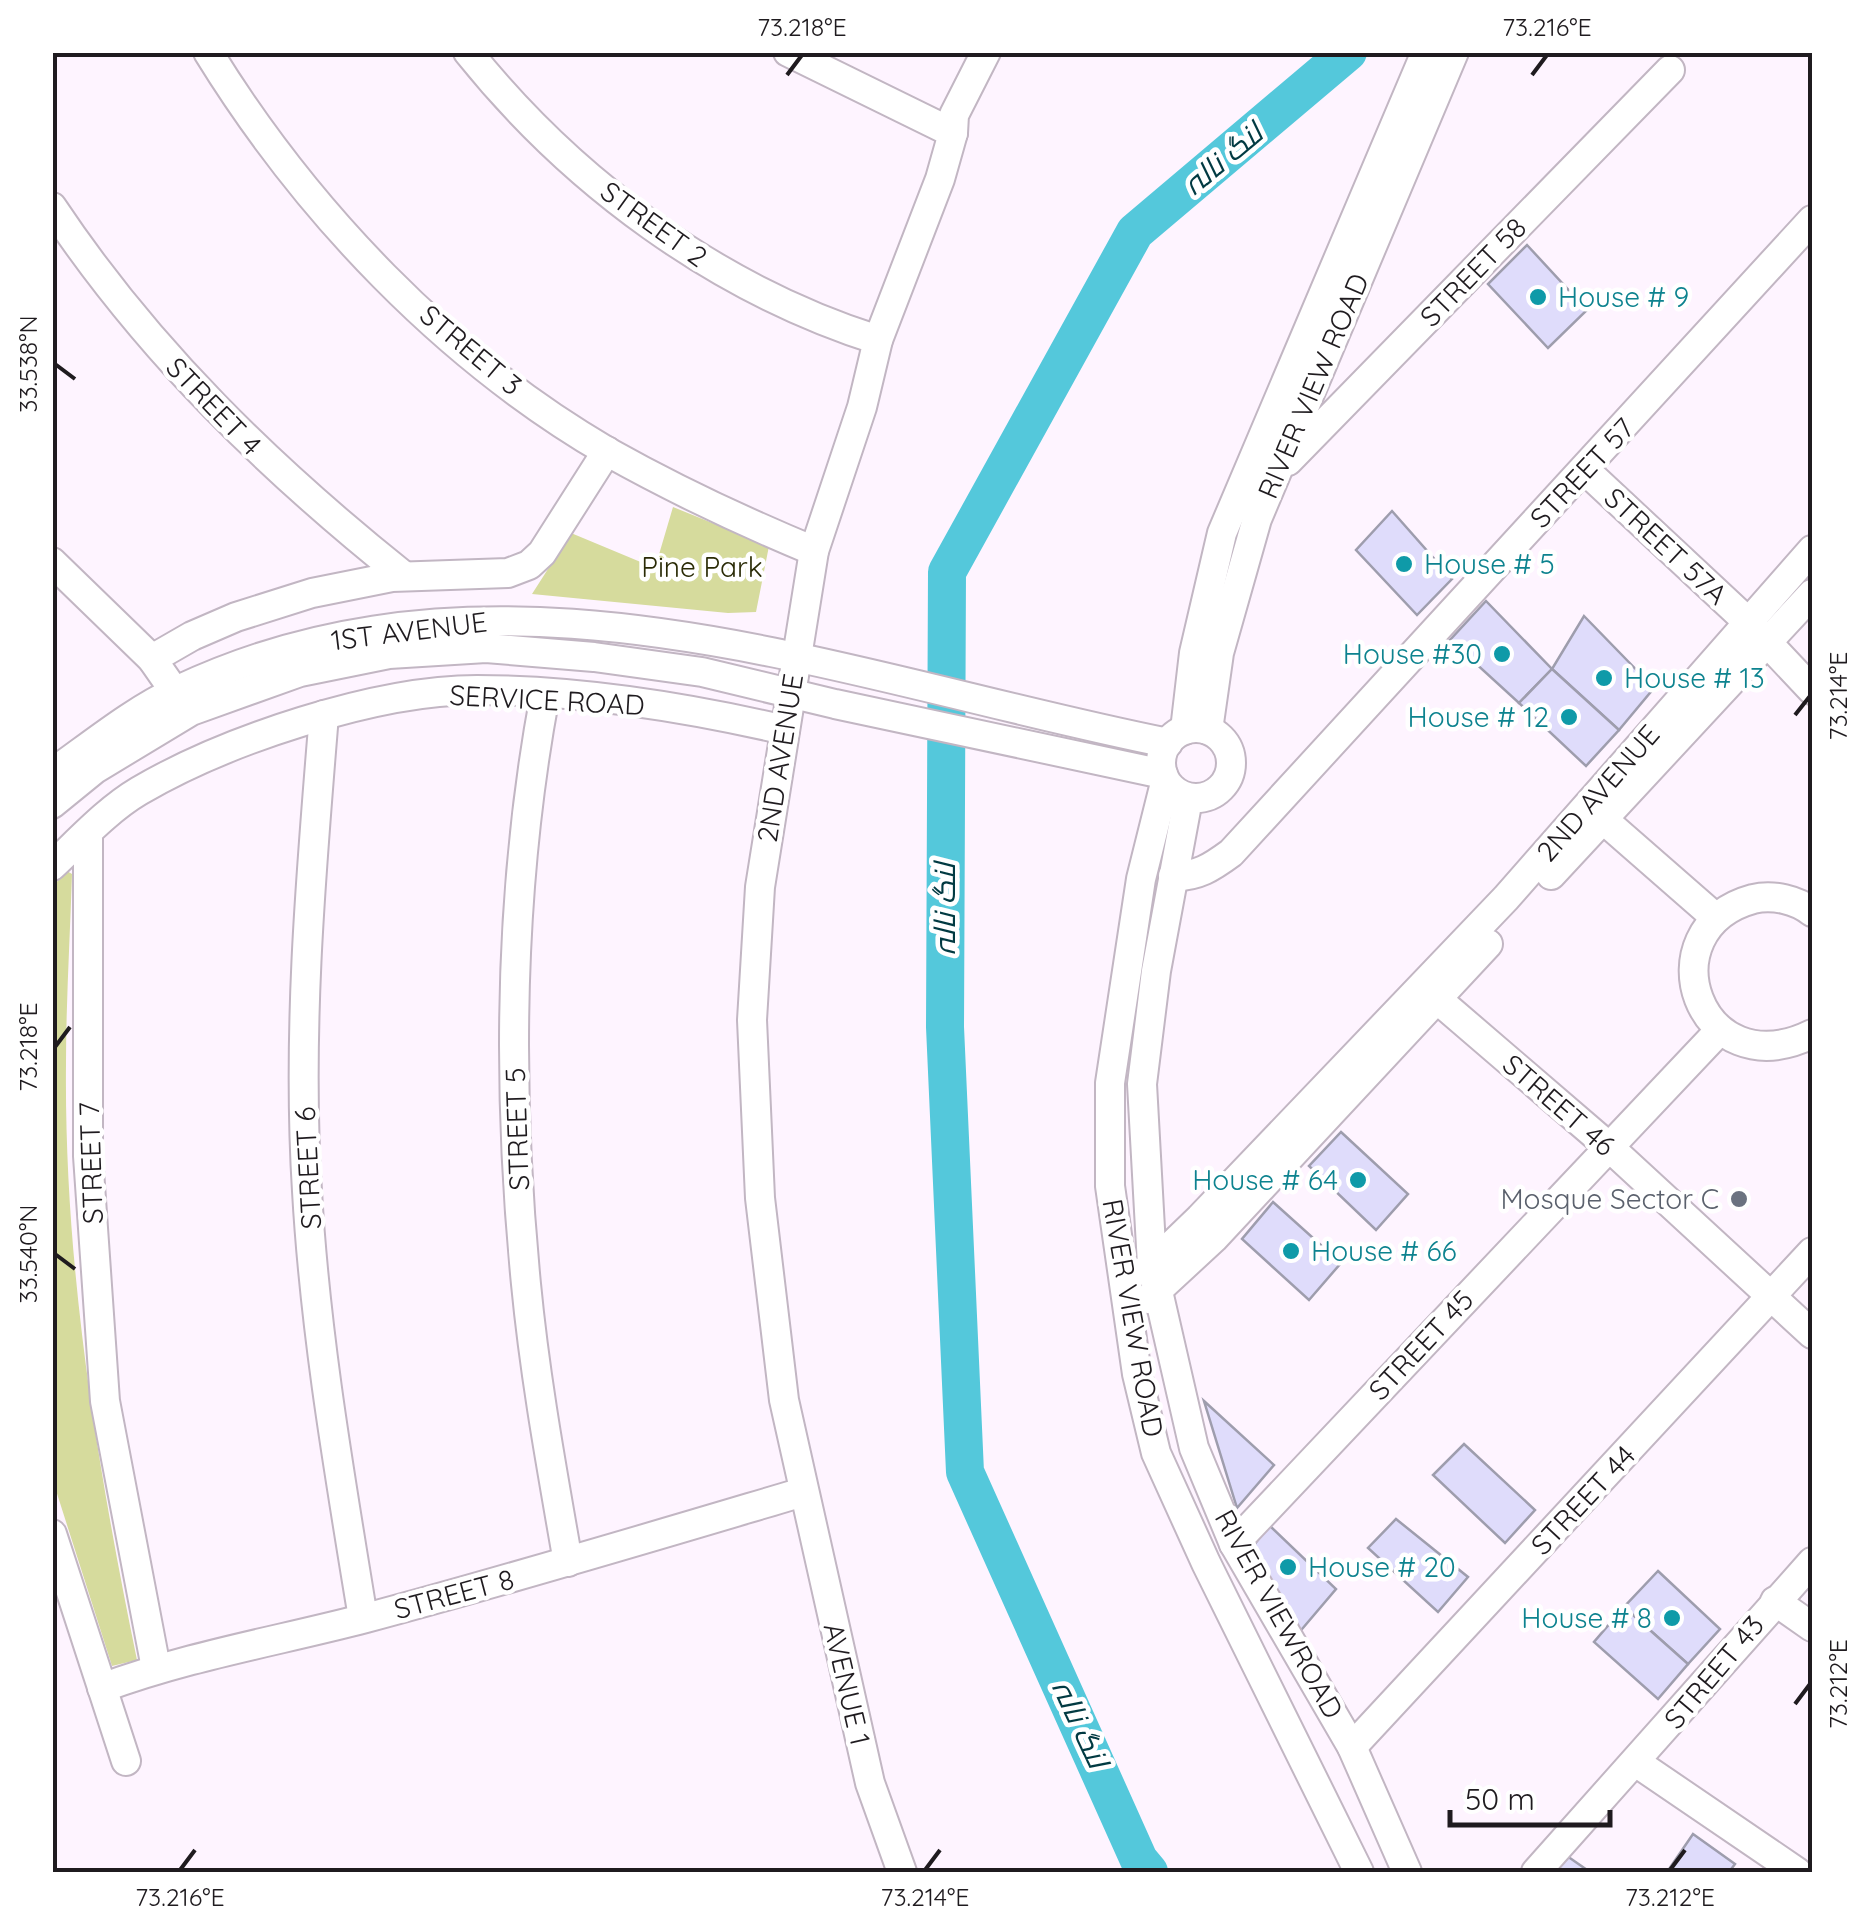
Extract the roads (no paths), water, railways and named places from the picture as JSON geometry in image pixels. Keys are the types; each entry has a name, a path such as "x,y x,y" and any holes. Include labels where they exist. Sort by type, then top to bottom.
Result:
{"street":[{"name":"STREET 3","path":"208,52 294,177 374,266 456,342 533,402 607,451 728,514 814,551"},
{"name":"STREET 2","path":"468,52 490,80 599,186 703,262 840,328 878,340"},
{"path":"788,52 953,132"},
{"name":"2ND AVENUE","path":"803,1492 784,1400 760,1198 752,1020 760,888 814,551 862,406 878,340 940,179 954,115 986,52"},
{"name":"RIVER VIEW ROAD","path":"1177,736 1222,533 1426,52"},
{"name":"RIVER VIEW ROAD","path":"1177,736 1219,653 1257,520 1454,52"},
{"name":"STREET 58","path":"1276,473 1670,70"},
{"name":"STREET 4","path":"52,207 136,320 186,379 266,460 404,576"},
{"name":"STREET 57","path":"1173,876 1191,876 1231,853 1812,220"},
{"path":"152,659 236,617 312,593 404,576 508,573 529,565 542,553 607,451"},
{"name":"STREET 57A","path":"1585,470 1748,622 1812,690"},
{"name":"2ND AVENUE","path":"1126,1302 1214,1238 1437,999 1812,550"},
{"path":"52,562 152,659 175,692"},
{"name":"2ND AVENUE","path":"1155,1278 1506,898 1768,644 1812,594"},
{"name":"1ST AVENUE","path":"52,773 120,724 220,671 307,644 460,620 596,625 797,655 882,678 1177,736"},
{"name":"1ST AVENUE","path":"52,804 95,768 191,710 300,672 389,654 486,648 702,672 1164,782"},
{"name":"SERVICE ROAD","path":"52,866 137,792 216,755 324,715 398,698 476,690 615,699 785,730"},
{"name":"STREET 5","path":"545,694 528,799 515,999 515,1090 526,1286 542,1412 568,1562"},
{"name":"STREET 6","path":"324,715 307,917 306,1190 315,1295 362,1618"},
{"path":"1177,736 1226,743 1232,770 1216,793 1164,782 1160,755 1177,736"},
{"name":"RIVER VIEW ROAD","path":"1155,1278 1142,1084 1173,876 1164,782"},
{"name":"RIVER VIEW ROAD","path":"1164,782 1135,912 1110,1083 1110,1186 1126,1302 1156,1453 1206,1563 1360,1872"},
{"path":"1594,812 1716,918"},
{"name":"STREET 7","path":"88,834 88,1156 105,1401 156,1668"},
{"path":"1812,912 1785,899 1760,897 1736,904 1716,918 1701,938 1694,962 1694,987 1704,1010 1720,1030 1741,1043 1766,1048 1791,1045 1812,1034"},
{"name":"STREET 46","path":"1437,999 1608,1146 1812,1334"},
{"name":"STREET 45","path":"1234,1544 1720,1030"},
{"name":"STREET 44","path":"1352,1747 1812,1252"},
{"name":"RIVER VIEWROAD","path":"1155,1278 1194,1448 1234,1544 1352,1747 1407,1872"},
{"name":"STREET 8","path":"102,1688 156,1668 568,1562 803,1492"},
{"name":"AVENUE 1","path":"803,1492 870,1783 902,1872"},
{"path":"52,1534 126,1761"},
{"name":"STREET 43","path":"1536,1872 1812,1562"},
{"path":"1775,1601 1812,1627"},
{"path":"1637,1763 1796,1872"}],"waterway":[{"name":"لنگ نالہ","path":"1149,1872 1139,1860 965,1472 945,1027 947,572 1135,232 1348,52"}],"place":[{"name":"House # 9","path":"1538,297"},
{"name":"House # 5","path":"1404,564"},
{"name":"House #30","path":"1502,654"},
{"name":"House # 13","path":"1604,678"},
{"name":"House # 12","path":"1569,717"},
{"name":"House # 64","path":"1358,1180"},
{"name":"Mosque Sector C","path":"1739,1199"},
{"name":"House # 66","path":"1291,1251"},
{"name":"House # 20","path":"1288,1567"},
{"name":"House # 8","path":"1672,1618"}],"park label":[{"name":"Pine Park","path":"702,567"}]}
